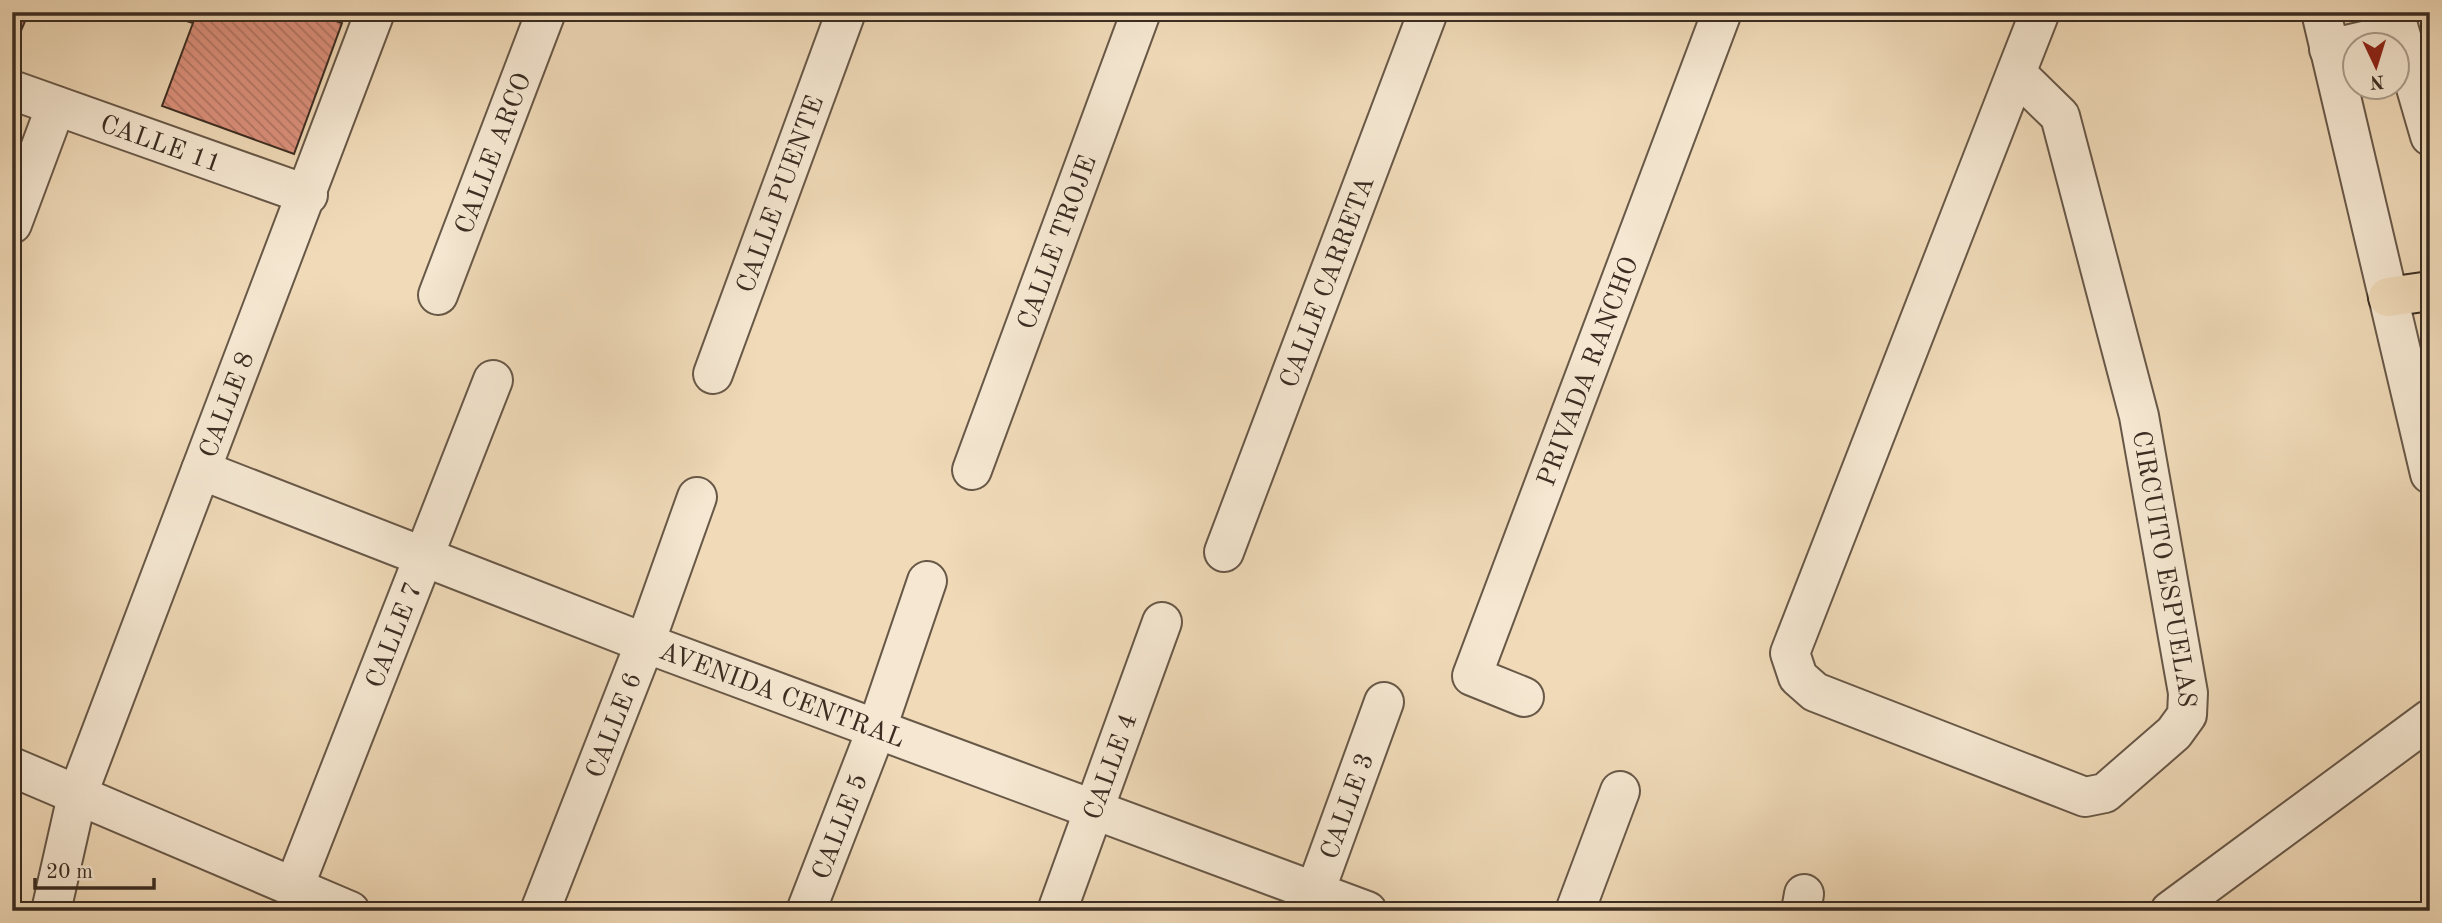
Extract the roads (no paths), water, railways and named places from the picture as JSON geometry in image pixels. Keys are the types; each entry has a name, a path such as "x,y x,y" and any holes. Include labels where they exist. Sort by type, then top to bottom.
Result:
{"highway":[{"path":"2388,297 2430,291"}],"street":[{"name":"CALLE 8","path":"51,911 77,796 308,195 375,12"},
{"name":"CALLE ARCO","path":"438,295 546,12"},
{"name":"CALLE PUENTE","path":"713,374 846,12"},
{"name":"CALLE TROJE","path":"972,470 1141,12"},
{"name":"CALLE CARRETA","path":"1224,552 1428,12"},
{"name":"PRIVADA RANCHO","path":"1524,697 1472,676 1722,12"},
{"name":"CIRCUITO ESPUELAS","path":"2016,73 2060,117 2139,416 2188,694 2187,715 2174,733 2105,793 2085,797 1815,692 1798,677 1790,653 2016,73 2040,12"},
{"path":"2321,12 2430,474"},
{"path":"2329,49 2396,22 2430,136"},
{"name":"CALLE 11","path":"12,90 308,195"},
{"path":"12,224 56,106"},
{"name":"CALLE 7","path":"294,887 493,380"},
{"name":"AVENIDA CENTRAL","path":"201,470 645,643 1094,810 1311,902 1367,911"},
{"name":"CALLE 6","path":"540,911 645,643 697,497"},
{"name":"CALLE 5","path":"806,911 877,728 927,581"},
{"name":"CALLE 4","path":"1057,911 1162,622"},
{"name":"CALLE 3","path":"1311,902 1384,702"},
{"path":"2170,911 2430,719"},
{"path":"12,767 350,911"},
{"path":"1575,911 1619,792"}]}
